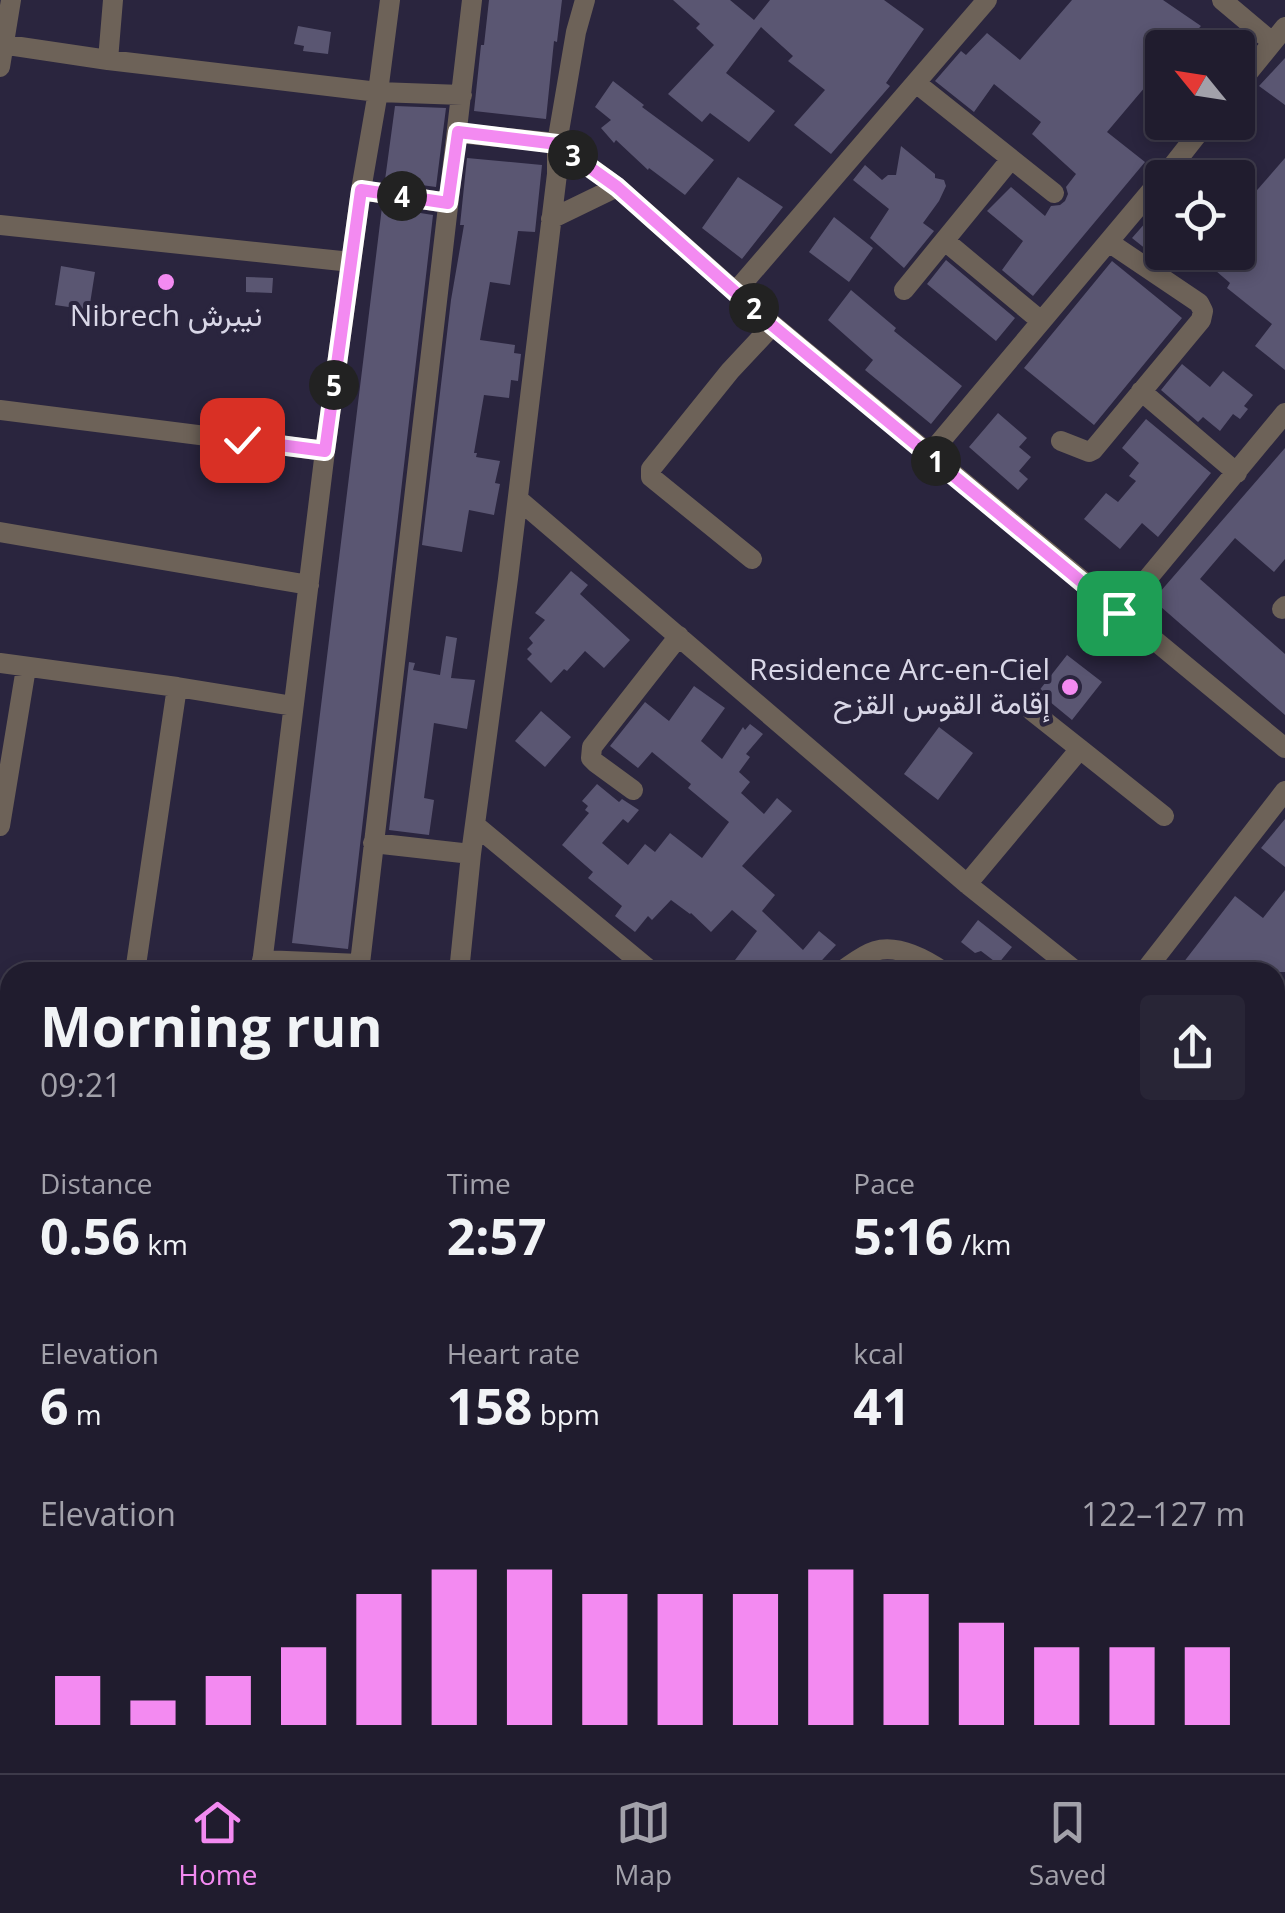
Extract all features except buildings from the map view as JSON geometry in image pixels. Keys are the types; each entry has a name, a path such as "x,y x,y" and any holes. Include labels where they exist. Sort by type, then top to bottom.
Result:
{"street":[{"path":"0,67 11,0"},
{"path":"108,60 114,0"},
{"path":"261,962 325,451 390,0"},
{"path":"360,962 472,0"},
{"path":"461,962 471,854 557,174 557,144 585,0"},
{"path":"1222,0 1278,35 1255,64"},
{"path":"736,291 916,83 980,2"},
{"path":"2,44 378,92 462,95"},
{"path":"916,83 1054,192"},
{"path":"458,132 557,144 617,187 772,325 1285,748"},
{"path":"1177,160 1193,140"},
{"path":"904,290 1011,159"},
{"path":"551,219 617,187"},
{"path":"361,190 448,203"},
{"path":"930,455 1145,200"},
{"path":"0,224 351,262"},
{"path":"945,240 1041,322"},
{"path":"1061,441 1088,452 1201,320 1198,303 1110,242"},
{"path":"752,559 651,477 651,469 730,370 772,325"},
{"path":"1141,392 1237,472"},
{"path":"0,410 325,451"},
{"path":"1119,613 1285,413"},
{"path":"518,499 967,884 1064,962"},
{"path":"0,532 309,585"},
{"path":"633,790 596,763 592,747 678,636"},
{"path":"0,663 293,706"},
{"path":"0,826 26,668"},
{"path":"136,962 176,687"},
{"path":"1032,711 1164,816"},
{"path":"967,884 1080,750"},
{"path":"1152,962 1285,791"},
{"path":"475,825 640,962"},
{"path":"373,843 471,854"},
{"path":"856,962 878,950 888,950 927,962"}],"place":[{"name":"Nibrech نيبرش","path":"166,282"},
{"name":"Residence Arc-en-Ciel إقامة القوس القزح","path":"1070,687"}],"route":[{"path":"242,440 325,451 361,190 448,203 458,132 557,144 617,187 772,325 1119,613"}]}
